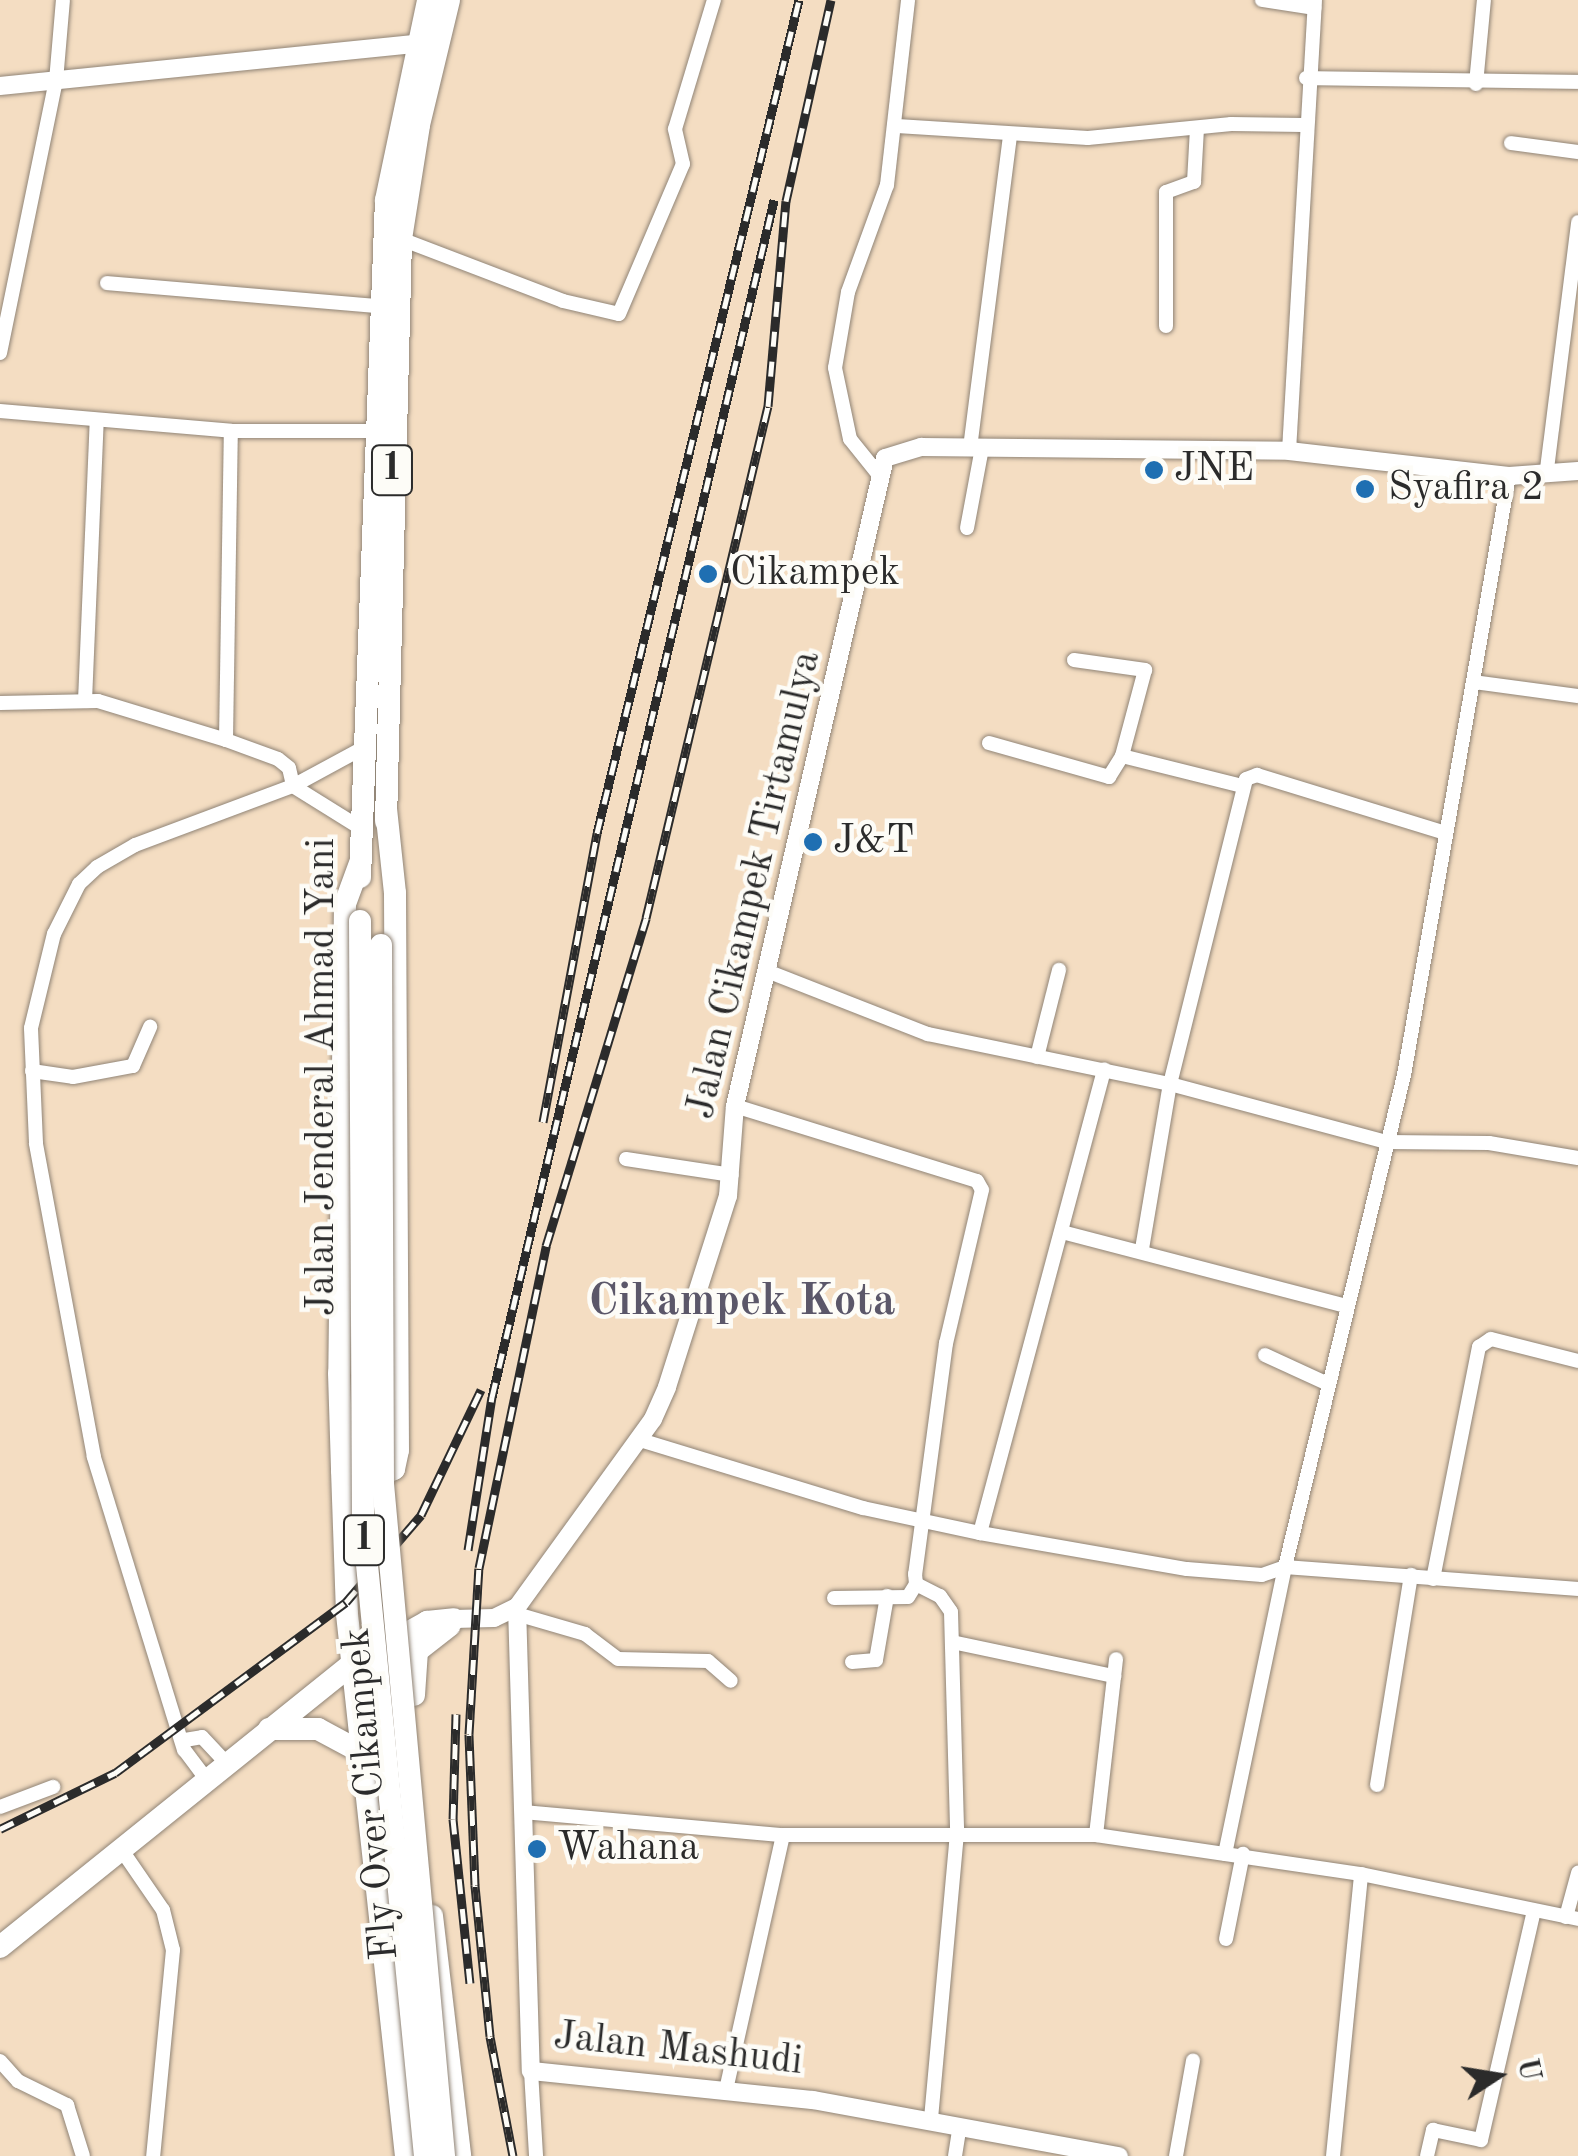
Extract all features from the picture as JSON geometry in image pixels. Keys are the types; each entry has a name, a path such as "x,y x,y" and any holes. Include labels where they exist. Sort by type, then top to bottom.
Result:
{"highway":[{"name":"Jalan Jenderal Ahmad Yani","path":"381,945 401,239 428,0"},
{"name":"Jalan Jenderal Ahmad Yani","path":"425,2156 363,1524 360,863 372,431 386,200 424,49 449,0"},
{"path":"342,1470 366,1482 386,1478 398,1450 395,893 386,809"},
{"path":"360,863 345,904 338,1258 342,1470 352,1663 406,2156"},
{"name":"Fly Over Cikampek","path":"381,945 383,1484 444,2156"},
{"path":"0,1947 352,1663 427,1622 454,1619"},
{"path":"454,1619 417,1651 414,1695 460,2156"},
{"path":"400,1636 414,1695"},
{"path":"269,1729 318,1728 363,1754 396,1758 417,1736"}],"street":[{"path":"0,353 56,81 63,0"},
{"path":"401,239 579,306 619,314 683,164 674,129 714,0"},
{"path":"908,0 897,126 874,232 848,292 835,368 850,439 879,475 894,452 976,448 1289,451 1509,476 1548,468 1578,471"},
{"path":"1262,0 1314,4 1306,78 1289,451"},
{"path":"1476,84 1484,0"},
{"path":"0,86 424,49"},
{"path":"1306,78 1476,84 1578,82"},
{"path":"897,126 1010,138 1304,125"},
{"path":"1166,326 1166,192 1194,182 1197,128"},
{"path":"967,528 1010,138"},
{"path":"1511,143 1578,152"},
{"path":"1548,468 1578,222"},
{"path":"107,283 378,306"},
{"path":"0,411 230,431 372,431"},
{"path":"86,701 97,420"},
{"path":"226,740 230,431"},
{"name":"Jalan Cikampek Tirtamulya","path":"519,1611 652,1419 686,1335 732,1175 735,1106 879,475"},
{"path":"1225,1854 1285,1567 1387,1142 1509,476"},
{"path":"989,743 1109,777 1122,756 1146,670 1074,660"},
{"path":"1474,682 1578,696"},
{"path":"0,703 86,701 226,740 278,759 289,768 292,786 362,828"},
{"path":"207,1780 184,1750 185,1740 86,1424 41,1176 31,1028 44,964 79,884 135,844 292,786 363,748"},
{"path":"1122,756 1242,786"},
{"path":"1142,1248 1170,1084 1242,786 1257,775 1445,833"},
{"path":"1037,1057 1059,970"},
{"path":"766,971 928,1034 1170,1084 1387,1142 1489,1143 1578,1158"},
{"path":"32,1071 74,1077 133,1066 150,1028"},
{"path":"980,1533 1104,1069"},
{"path":"735,1106 981,1184 946,1343 919,1520 916,1584 908,1597 834,1598"},
{"path":"626,1158 732,1175"},
{"path":"1062,1232 1142,1248 1347,1306"},
{"path":"1433,1579 1479,1346 1492,1339 1578,1361"},
{"path":"1265,1355 1328,1384"},
{"path":"637,1439 919,1520 1187,1569 1262,1575 1285,1567 1578,1590"},
{"path":"1377,1785 1410,1576"},
{"path":"916,1584 948,1604 958,1833 930,2120"},
{"path":"852,1662 876,1660 887,1596"},
{"path":"454,1619 494,1618 519,1611 570,1627 618,1659 708,1661 732,1680"},
{"name":"Jalan Mashudi","path":"519,1611 531,2072 726,2090 930,2120 1119,2156"},
{"path":"952,1642 1114,1676"},
{"path":"1096,1836 1116,1658"},
{"path":"185,1740 202,1737 227,1764"},
{"path":"0,1807 53,1786"},
{"path":"523,1812 782,1834 1096,1836 1362,1874 1572,1918 1578,1873"},
{"path":"726,2090 782,1834"},
{"path":"121,1849 162,1910 173,1950 153,2156"},
{"path":"1226,1939 1243,1854"},
{"path":"1333,2156 1362,1874"},
{"path":"1427,2156 1434,2130 1481,2140 1534,1911"},
{"path":"0,2061 18,2081 67,2105 83,2156"},
{"path":"1176,2156 1193,2061"},
{"path":"531,2072 536,2156"},
{"path":"955,2156 960,2126"}],"railway":[{"path":"543,1122 597,833 799,0"},
{"path":"513,2156 490,2036 475,1885 469,1734 479,1568 546,1246 646,918 768,406 786,201 831,0"},
{"path":"468,1550 492,1397 774,200"},
{"path":"0,1829 115,1773 346,1602 421,1515 481,1390"},
{"path":"456,1714 453,1819 470,1983"}],"place":[{"name":"JNE","path":"1154,470"},
{"name":"Syafira 2","path":"1365,489"},
{"name":"Cikampek","path":"708,574"},
{"name":"J&T","path":"813,842"},
{"name":"Wahana","path":"537,1849"}],"district":[{"name":"Cikampek Kota","path":"742,1303"}]}
